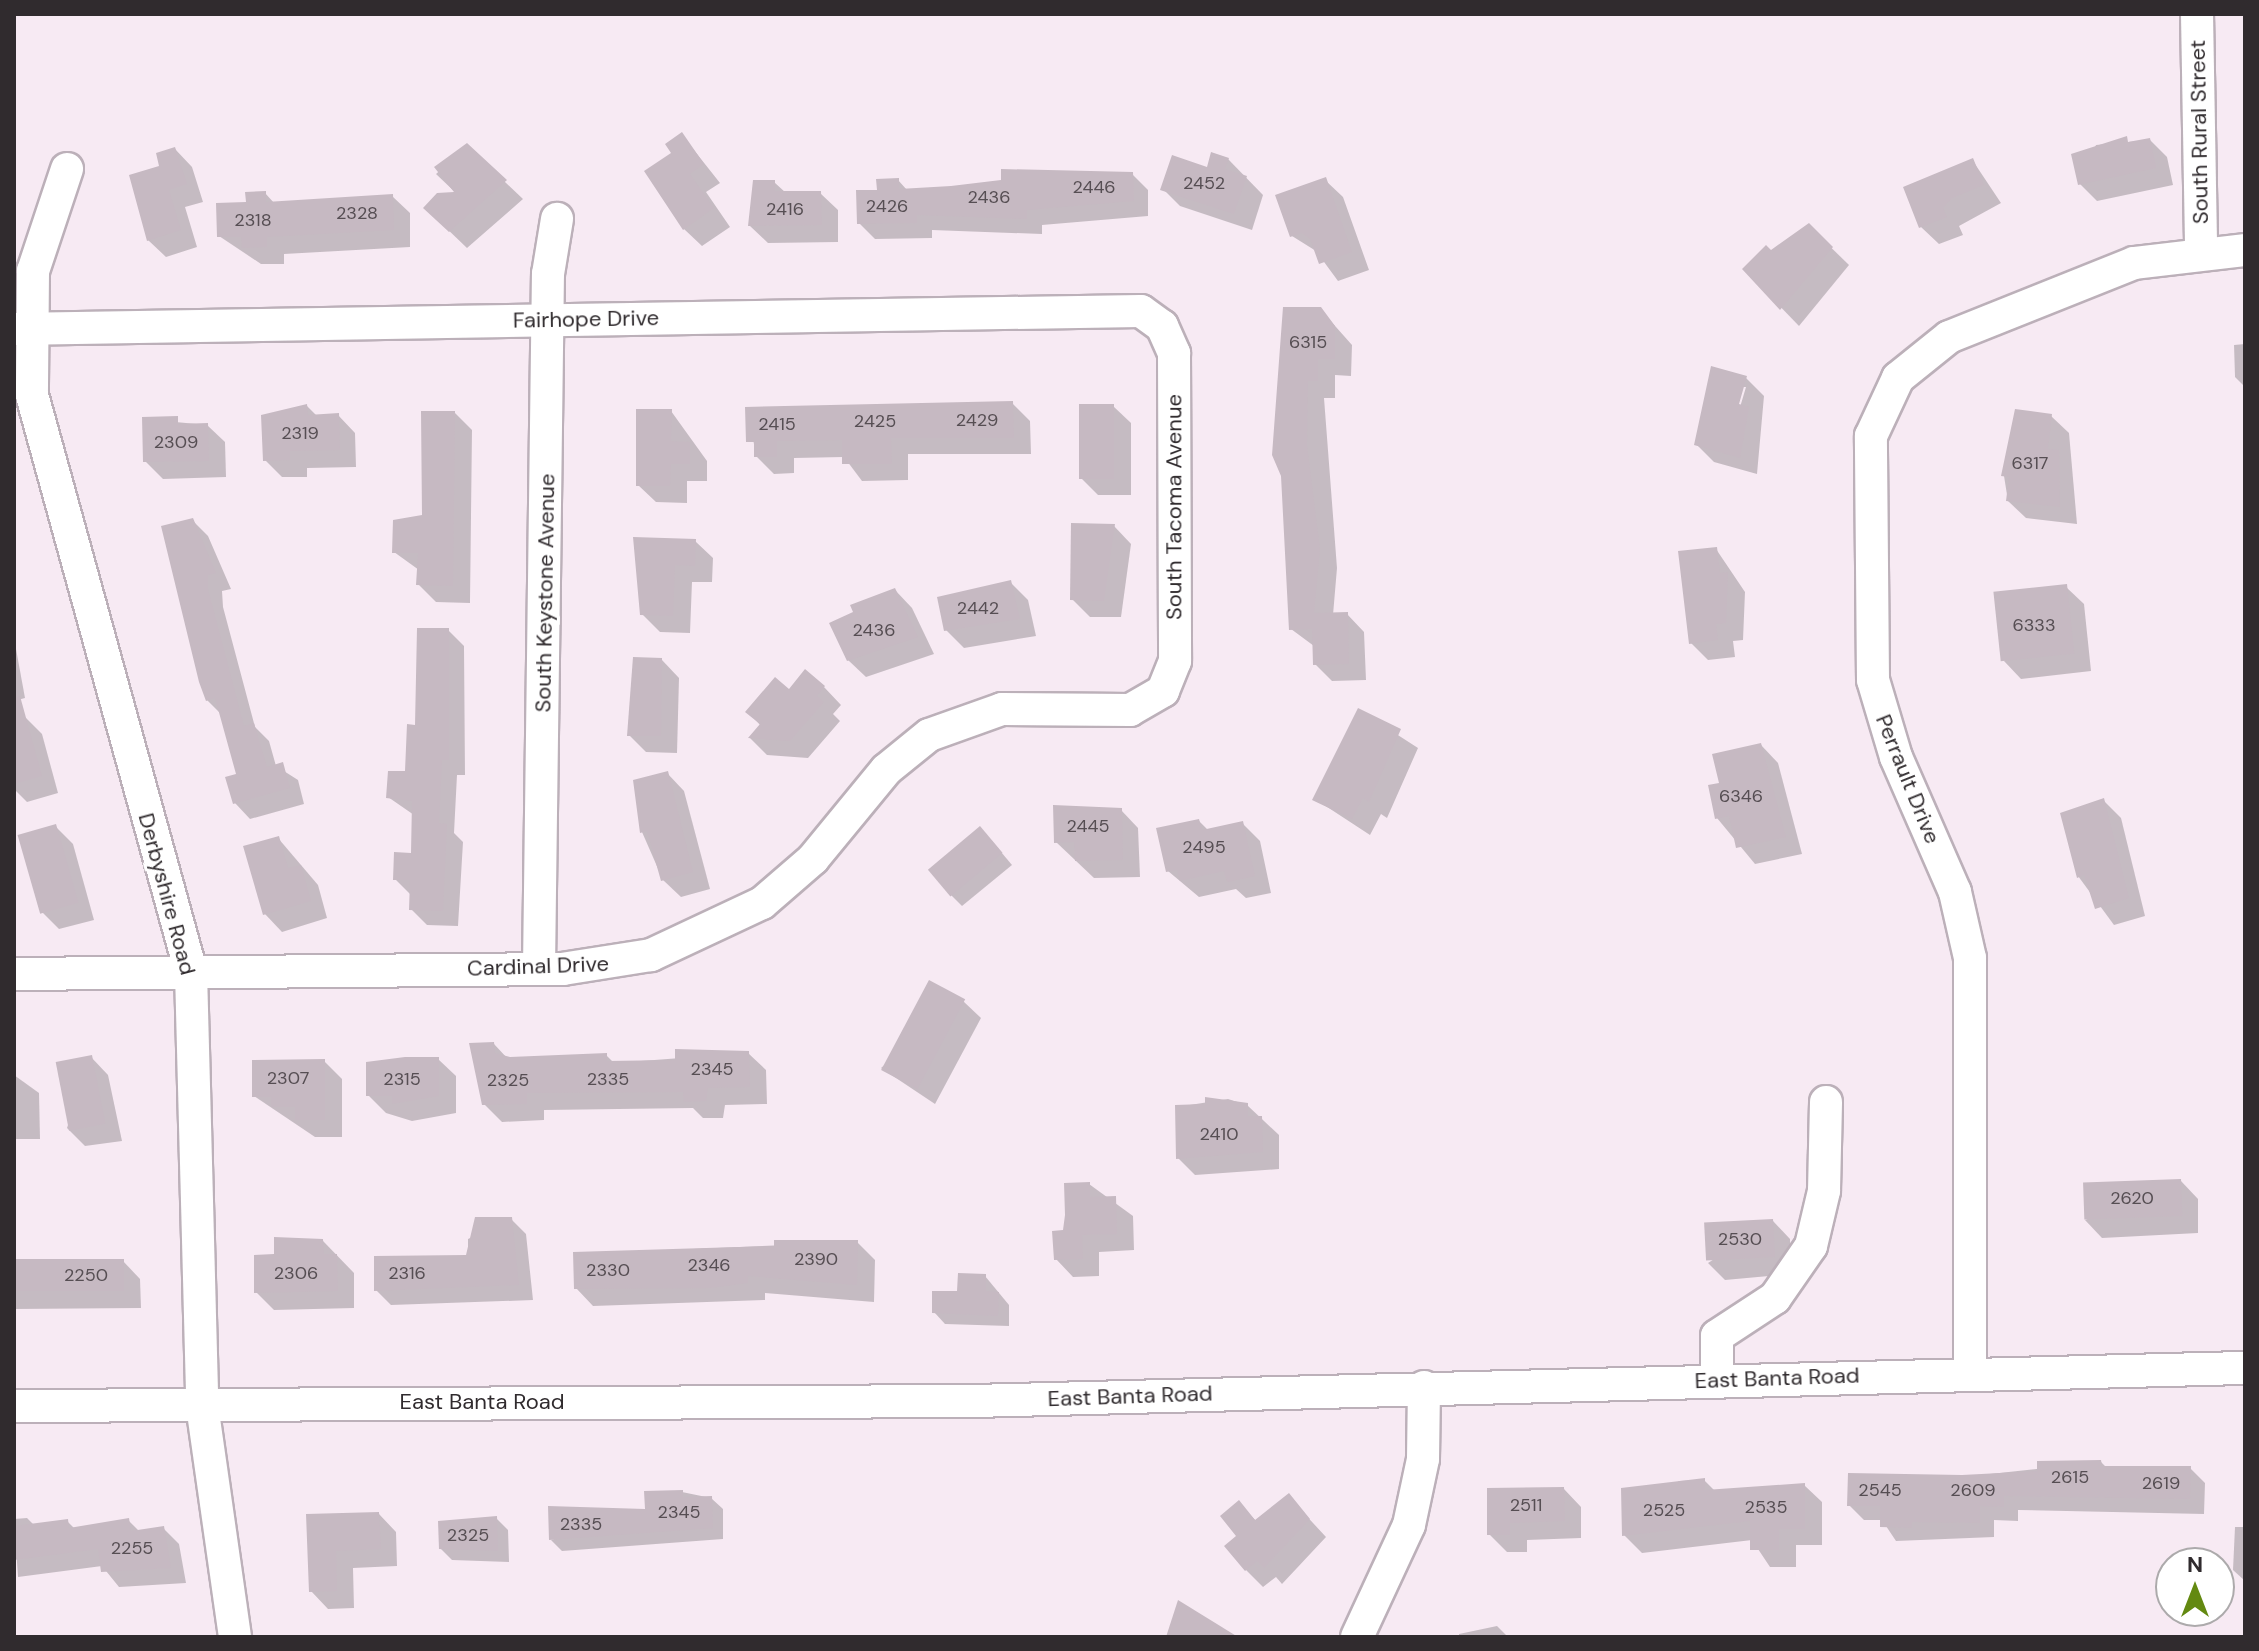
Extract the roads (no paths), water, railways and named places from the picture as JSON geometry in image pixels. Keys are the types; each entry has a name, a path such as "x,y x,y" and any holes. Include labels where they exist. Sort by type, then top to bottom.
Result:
{"street":[{"name":"South Rural Street","path":"2197,14 2201,250"},
{"name":"Derbyshire Road","path":"67,169 36,251 21,329 43,450 191,972 202,1405 235,1637"},
{"name":"South Keystone Avenue","path":"539,968 549,320 557,219"},
{"path":"2201,250 2245,250"},
{"name":"Perrault Drive","path":"1970,1372 1970,958 1955,892 1892,746 1873,680 1871,436 1891,386 1930,348 2108,271 2201,250"},
{"name":"Fairhope Drive","path":"21,329 1135,310 1155,320"},
{"name":"South Tacoma Avenue","path":"1155,320 1174,360 1175,661 1159,695"},
{"name":"Cardinal Drive","path":"14,974 539,968 651,955 762,903 813,859 894,762 938,730 1002,709 1130,710 1159,695"},
{"path":"1717,1379 1717,1336 1775,1298 1811,1246 1824,1191 1826,1102"},
{"name":"East Banta Road","path":"14,1406 974,1401 1970,1372 2245,1368"},
{"path":"1357,1637 1409,1525 1423,1459 1424,1387"}]}
